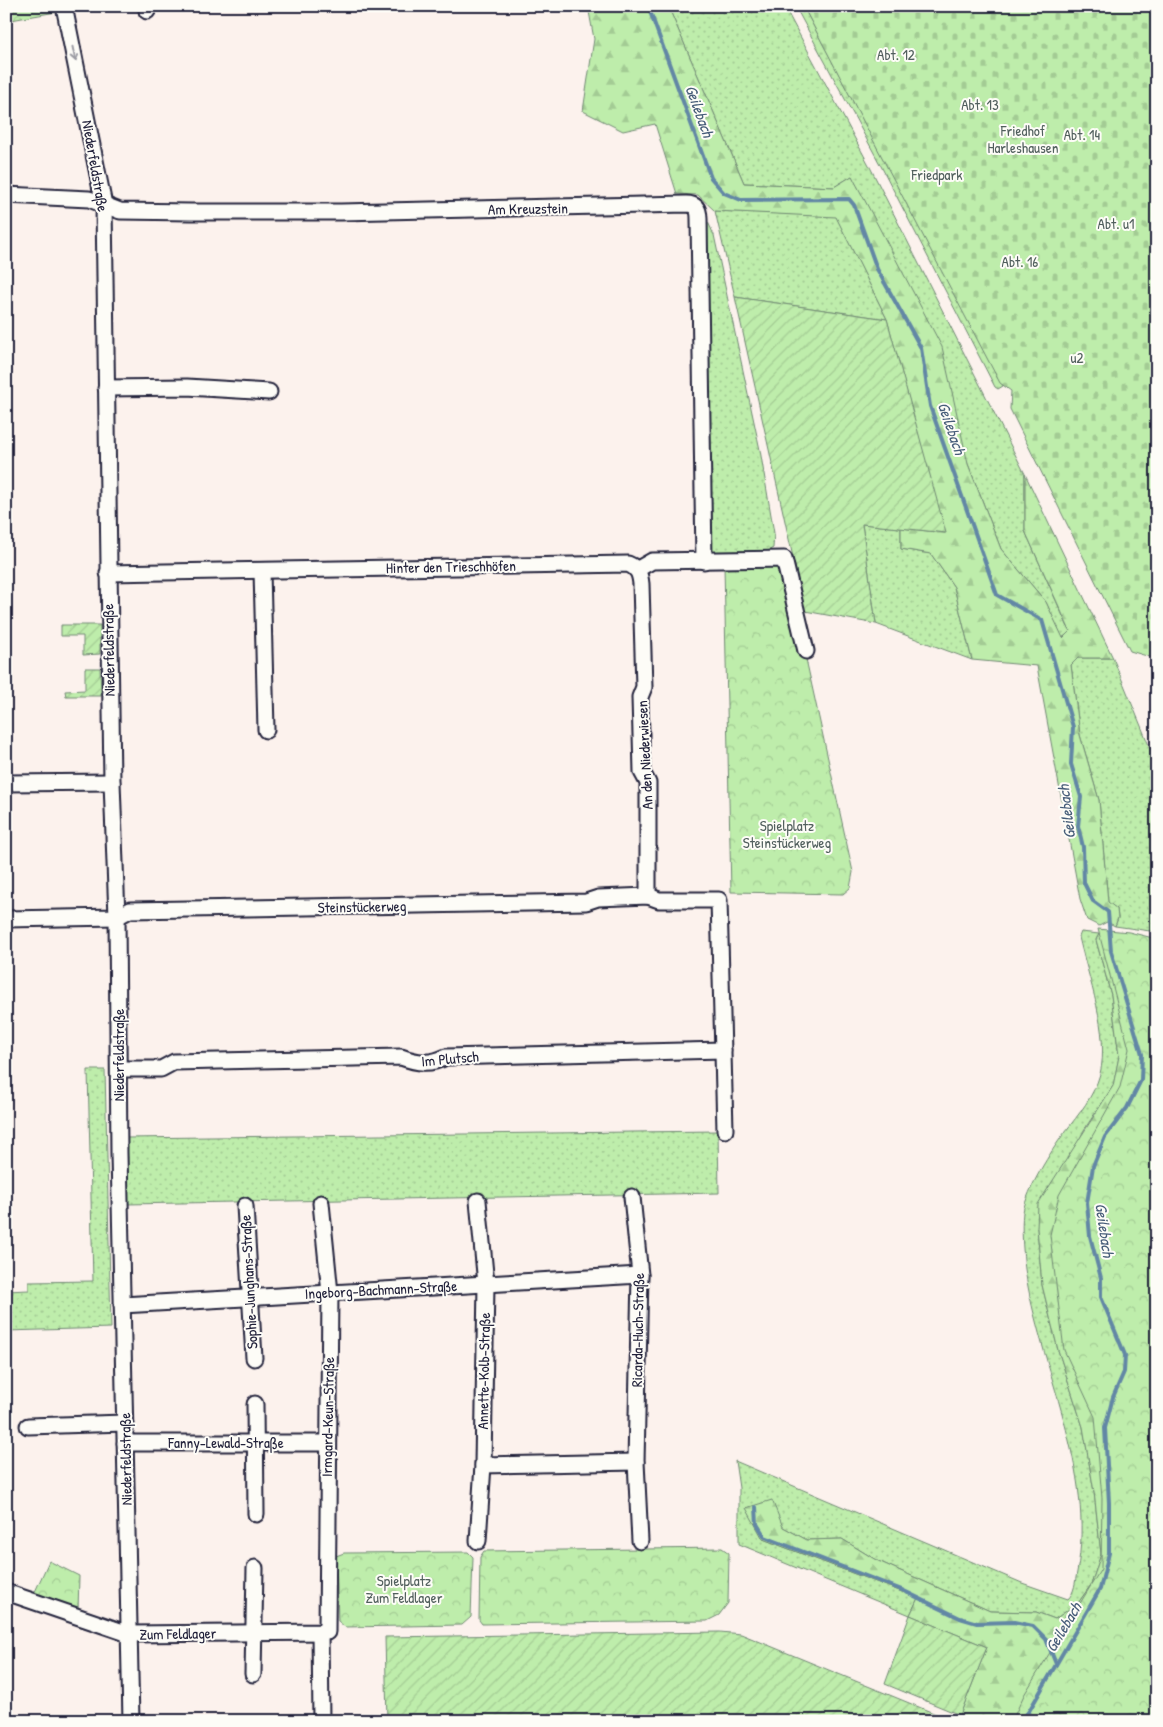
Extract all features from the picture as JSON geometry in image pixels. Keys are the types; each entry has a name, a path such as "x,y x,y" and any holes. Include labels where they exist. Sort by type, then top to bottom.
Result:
{"street":[{"name":"Niederfeldstraße","path":"64,6 104,205 108,573 112,782 118,917 122,1304 131,1721"},
{"name":"Am Kreuzstein","path":"6,195 89,199 120,211 351,212 686,204 695,206 698,210 699,219 704,561"},
{"path":"106,388 187,387 269,392"},
{"path":"640,576 652,561 784,559 806,651"},
{"name":"Hinter den Trieschhöfen","path":"108,573 628,564 640,576"},
{"path":"262,571 266,730"},
{"name":"An den Niederwiesen","path":"640,576 644,687 640,697 642,772 648,783 648,896"},
{"path":"6,783 112,782"},
{"name":"Steinstückerweg","path":"6,919 118,917 130,910 577,902 598,898 648,896 659,900 719,900 723,1050"},
{"path":"723,1050 725,1130"},
{"name":"Im Plutsch","path":"119,1069 161,1069 174,1062 401,1057 416,1063 436,1062 446,1057 723,1050"},
{"name":"Ricarda-Huch-Straße","path":"632,1197 640,1276 636,1462 640,1541"},
{"name":"Annette-Kolb-Straße","path":"478,1201 486,1284 482,1465 478,1542"},
{"name":"Irmgard-Keun-Straße","path":"321,1203 330,1293 321,1721"},
{"name":"Sophie-Junghans-Straße","path":"245,1206 254,1358"},
{"name":"Ingeborg-Bachmann-Straße","path":"122,1304 640,1276"},
{"path":"255,1404 257,1443 256,1514"},
{"path":"28,1426 125,1422"},
{"name":"Fanny-Lewald-Straße","path":"125,1443 328,1442"},
{"path":"482,1465 636,1462"},
{"path":"254,1674 255,1568"},
{"name":"Zum Feldlager","path":"6,1592 129,1634 323,1632"}],"green space":[{"path":"6,6 55,6 56,12 11,20 6,25"},
{"path":"588,6 668,6 744,183 834,187 852,176 942,347 968,464 1001,549 1046,602 1063,638 1070,631 1025,531 1025,474 1113,658 1078,658 1071,665 1080,735 1099,800 1108,902 1117,909 1118,918 1115,926 1107,922 1099,926 1087,920 1080,899 1037,666 972,660 954,587 931,554 901,549 901,528 945,533 887,319 836,217 715,211 698,195 677,194 655,124 623,131 583,111 594,39"},
{"path":"668,6 784,6 869,165 1025,474 1025,531 1070,632 1062,638 1046,602 1001,549 852,176 834,187 744,183"},
{"path":"795,6 803,6 1003,386 998,389 995,387 881,166"},
{"name":"Friedhof Harleshausen","path":"803,6 1157,6 1157,659 1130,651 1010,409 1011,391 1000,383"},
{"path":"715,211 836,216 887,319 735,297"},
{"path":"704,222 708,222 714,235 760,450 774,533 773,548 751,556 719,554 711,551"},
{"path":"735,297 887,319 946,533 862,524 876,624 805,611"},
{"path":"862,524 901,528 901,549 931,554 954,587 972,660 876,624"},
{"name":"Spielplatz Steinstückerweg","path":"779,565 787,573 853,872 850,888 843,894 731,892 724,566"},
{"path":"61,625 100,625 100,654 83,655 83,636 61,636"},
{"path":"1078,658 1113,658 1157,765 1157,932 1115,926 1118,918 1117,909 1108,903 1099,800 1080,735 1071,665"},
{"path":"85,668 100,668 101,696 66,696 65,691 85,690"},
{"path":"1098,929 1129,932 1157,939 1157,1721 1012,1721 1024,1695 1101,1569 1102,1498 1095,1417 1064,1350 1050,1235 1059,1195 1120,1087 1129,1049"},
{"path":"1081,932 1099,934 1096,940 1111,995 1119,1057 1113,1086 1084,1130 1037,1228 1042,1285 1058,1350 1083,1427 1094,1492 1101,1554 1091,1585 1078,1603 1055,1619 1036,1612 990,1611 876,1560 842,1539 807,1540 783,1527 763,1539 918,1598 910,1615 739,1544 739,1488 735,1461 1022,1583 1068,1599 1070,1596 1077,1572 1081,1535 1079,1497 1073,1458 1064,1420 1032,1306 1025,1269 1022,1226 1025,1203 1040,1170 1065,1132 1081,1112 1100,1074 1102,1041 1100,1024 1079,937"},
{"path":"1099,934 1107,937 1148,1046 1100,1376 1118,1568 1035,1721 973,1721 960,1715 987,1647 910,1615 918,1598 763,1539 746,1508 772,1500 783,1527 807,1540 842,1539 876,1560 990,1611 1036,1612 1055,1619 1078,1603 1091,1585 1101,1554 1094,1492 1083,1427 1058,1350 1042,1285 1037,1228 1038,1204 1113,1086 1119,1056 1111,995 1096,940"},
{"path":"88,1070 105,1070 111,1328 6,1331 6,1291 29,1290 29,1282 93,1281"},
{"path":"718,1131 719,1193 127,1204 126,1138"},
{"path":"722,1548 729,1553 728,1603 719,1615 707,1621 482,1624 479,1620 480,1557 484,1551"},
{"name":"Spielplatz Zum Feldlager","path":"468,1552 473,1557 471,1617 462,1625 345,1627 338,1621 336,1556 344,1553"},
{"path":"49,1561 79,1576 78,1611 34,1594"},
{"path":"910,1615 987,1647 960,1715 885,1684"},
{"path":"720,1632 741,1634 953,1721 387,1721 385,1637"}],"waterway":[{"name":"Geilebach","path":"648,6 711,178 724,193 741,200 849,199 854,205 877,269 921,348 930,406 997,595 1042,620 1073,727 1071,764 1081,797 1078,826 1083,847 1084,883 1093,901 1108,912 1111,951 1142,1054 1141,1080 1127,1108 1105,1137 1093,1166 1087,1203 1090,1236 1101,1278 1101,1297 1125,1355 1124,1372 1113,1397 1105,1428 1109,1503 1109,1553 1100,1589 1029,1711 1021,1721"},
{"path":"756,1507 757,1524 765,1537 902,1590 960,1618 977,1623 1014,1622 1033,1626 1046,1639 1056,1664"}],"park label":[{"name":"Abt. 12","path":"896,55"},
{"name":"Abt. 13","path":"980,105"},
{"name":"Abt. 14","path":"1082,135"},
{"name":"Friedpark","path":"937,175"},
{"name":"Abt. u1","path":"1116,224"},
{"name":"Abt. 16","path":"1020,262"},
{"name":"u2","path":"1077,358"}]}
